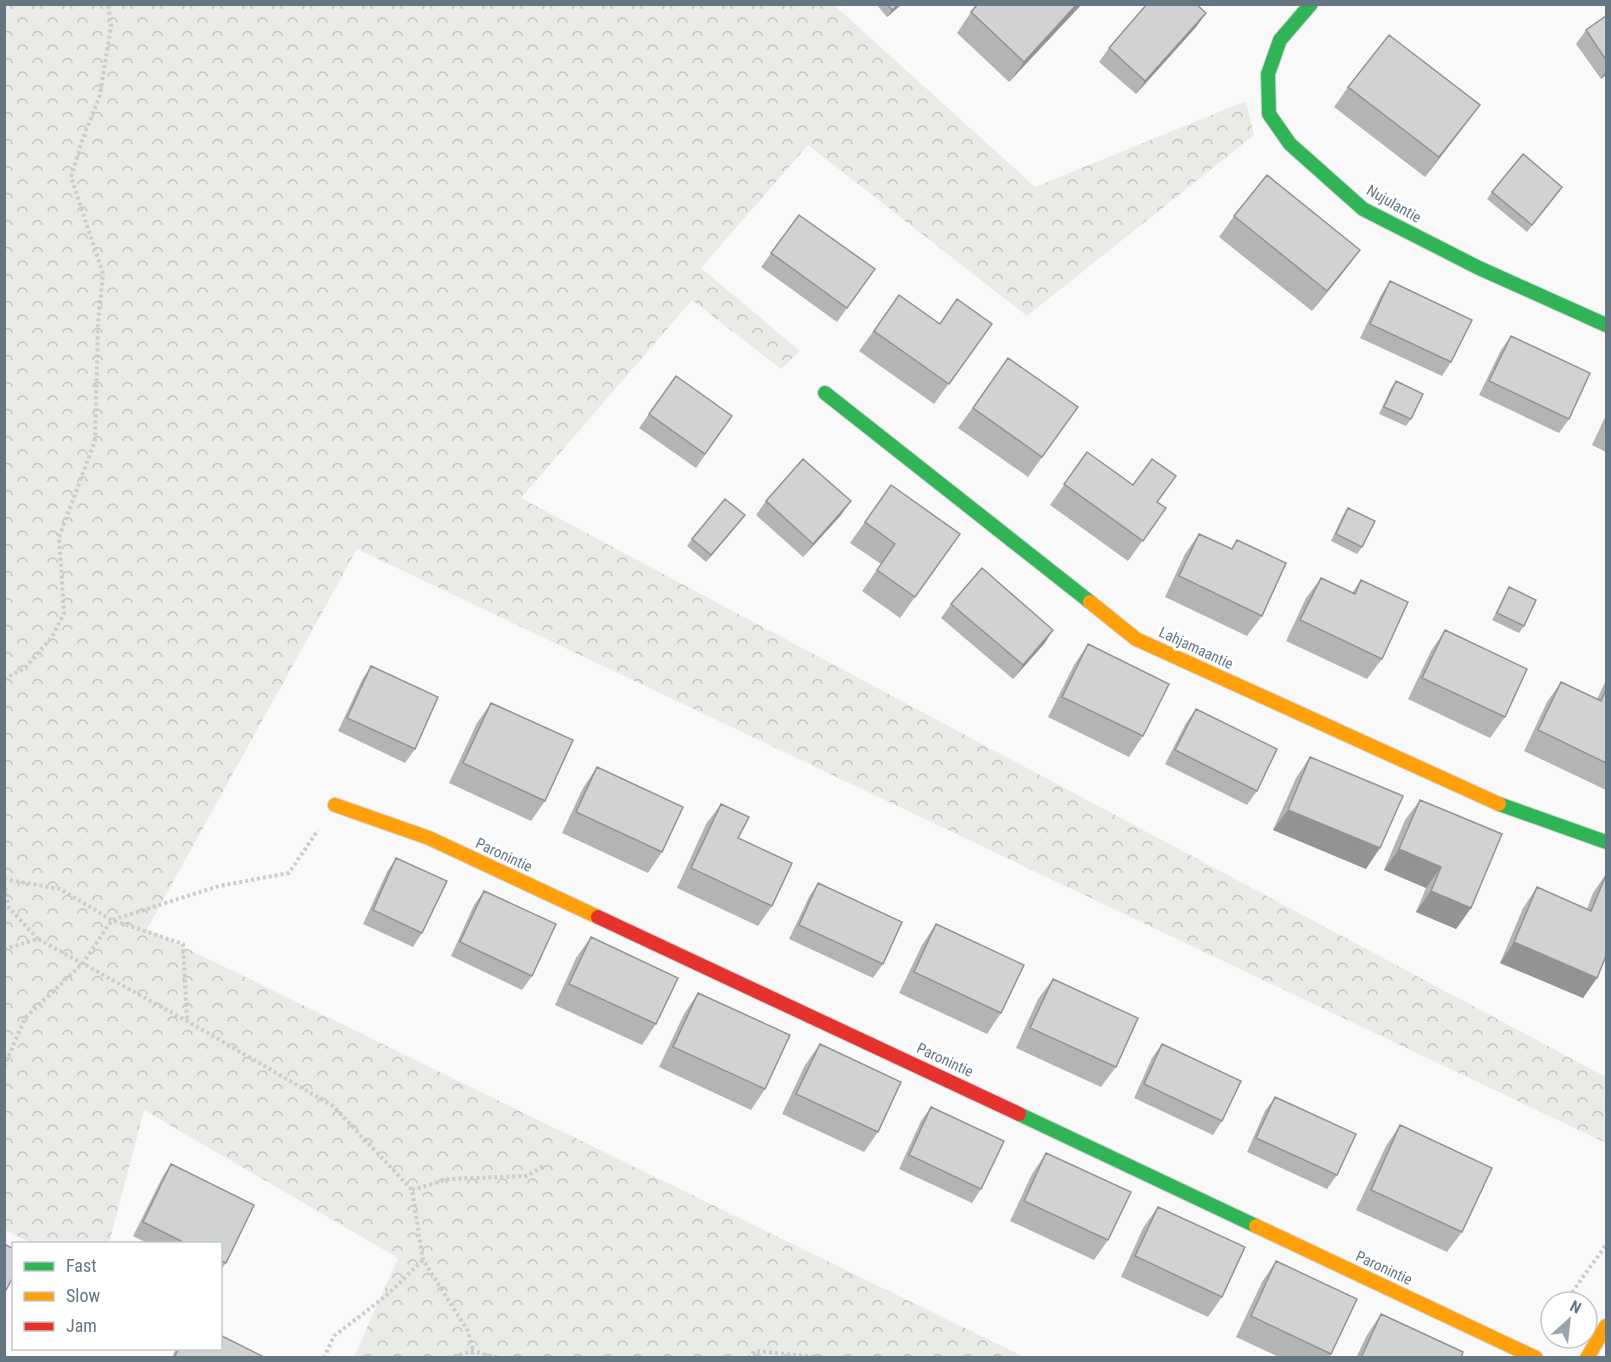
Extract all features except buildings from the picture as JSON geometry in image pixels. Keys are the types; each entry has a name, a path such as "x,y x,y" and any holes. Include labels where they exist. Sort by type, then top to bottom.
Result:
{"street":[{"name":"Nujulantie","path":"1311,4 1280,40 1268,74 1269,114 1290,144 1363,209 1479,268 1606,325"},
{"name":"Lahjamaantie","path":"825,393 1136,639 1492,802 1606,842"},
{"name":"Paronintie","path":"335,805 429,838 1536,1358"},
{"path":"1587,1358 1606,1326"}],"path":[{"path":"4,679 25,668 52,637 64,613 59,537 95,441 98,336 104,274 70,177 100,95 111,26 108,4"},
{"path":"4,1067 25,1018 83,963 112,920 219,886 289,873 335,805"},
{"path":"187,1021 183,944 112,920 60,889 4,881 9,908 38,939 187,1021 333,1106 412,1190 423,1260 468,1330 473,1351 471,1358"},
{"path":"4,949 38,939"},
{"path":"412,1190 448,1179 527,1176 543,1166"},
{"path":"1573,1290 1606,1245"},
{"path":"324,1358 334,1336 386,1296 423,1260"},
{"path":"448,1358 473,1351 500,1358"},
{"path":"748,1358 755,1351 827,1358"}],"green space":[{"path":"4,5 834,5 1035,187 1246,101 1254,135 1027,316 808,145 701,268 800,351 781,369 692,300 521,498 1606,1077 1606,1143 357,549 147,929 1024,1357 354,1357 398,1258 144,1110 109,1242 29,1242 5,1230"}],"traffic: fast":[{"path":"1311,4 1280,40 1268,74 1269,114 1290,144 1363,209 1479,268 1606,325"},
{"path":"825,393 1090,602"},
{"path":"1499,804 1606,842"},
{"path":"1019,1114 1256,1226"}],"traffic: slow":[{"path":"1090,602 1136,639 1499,804"},
{"path":"335,805 429,838 598,917"},
{"path":"1256,1226 1536,1358"},
{"path":"1587,1358 1606,1326"}],"traffic: jam":[{"path":"598,917 1019,1114"}]}
